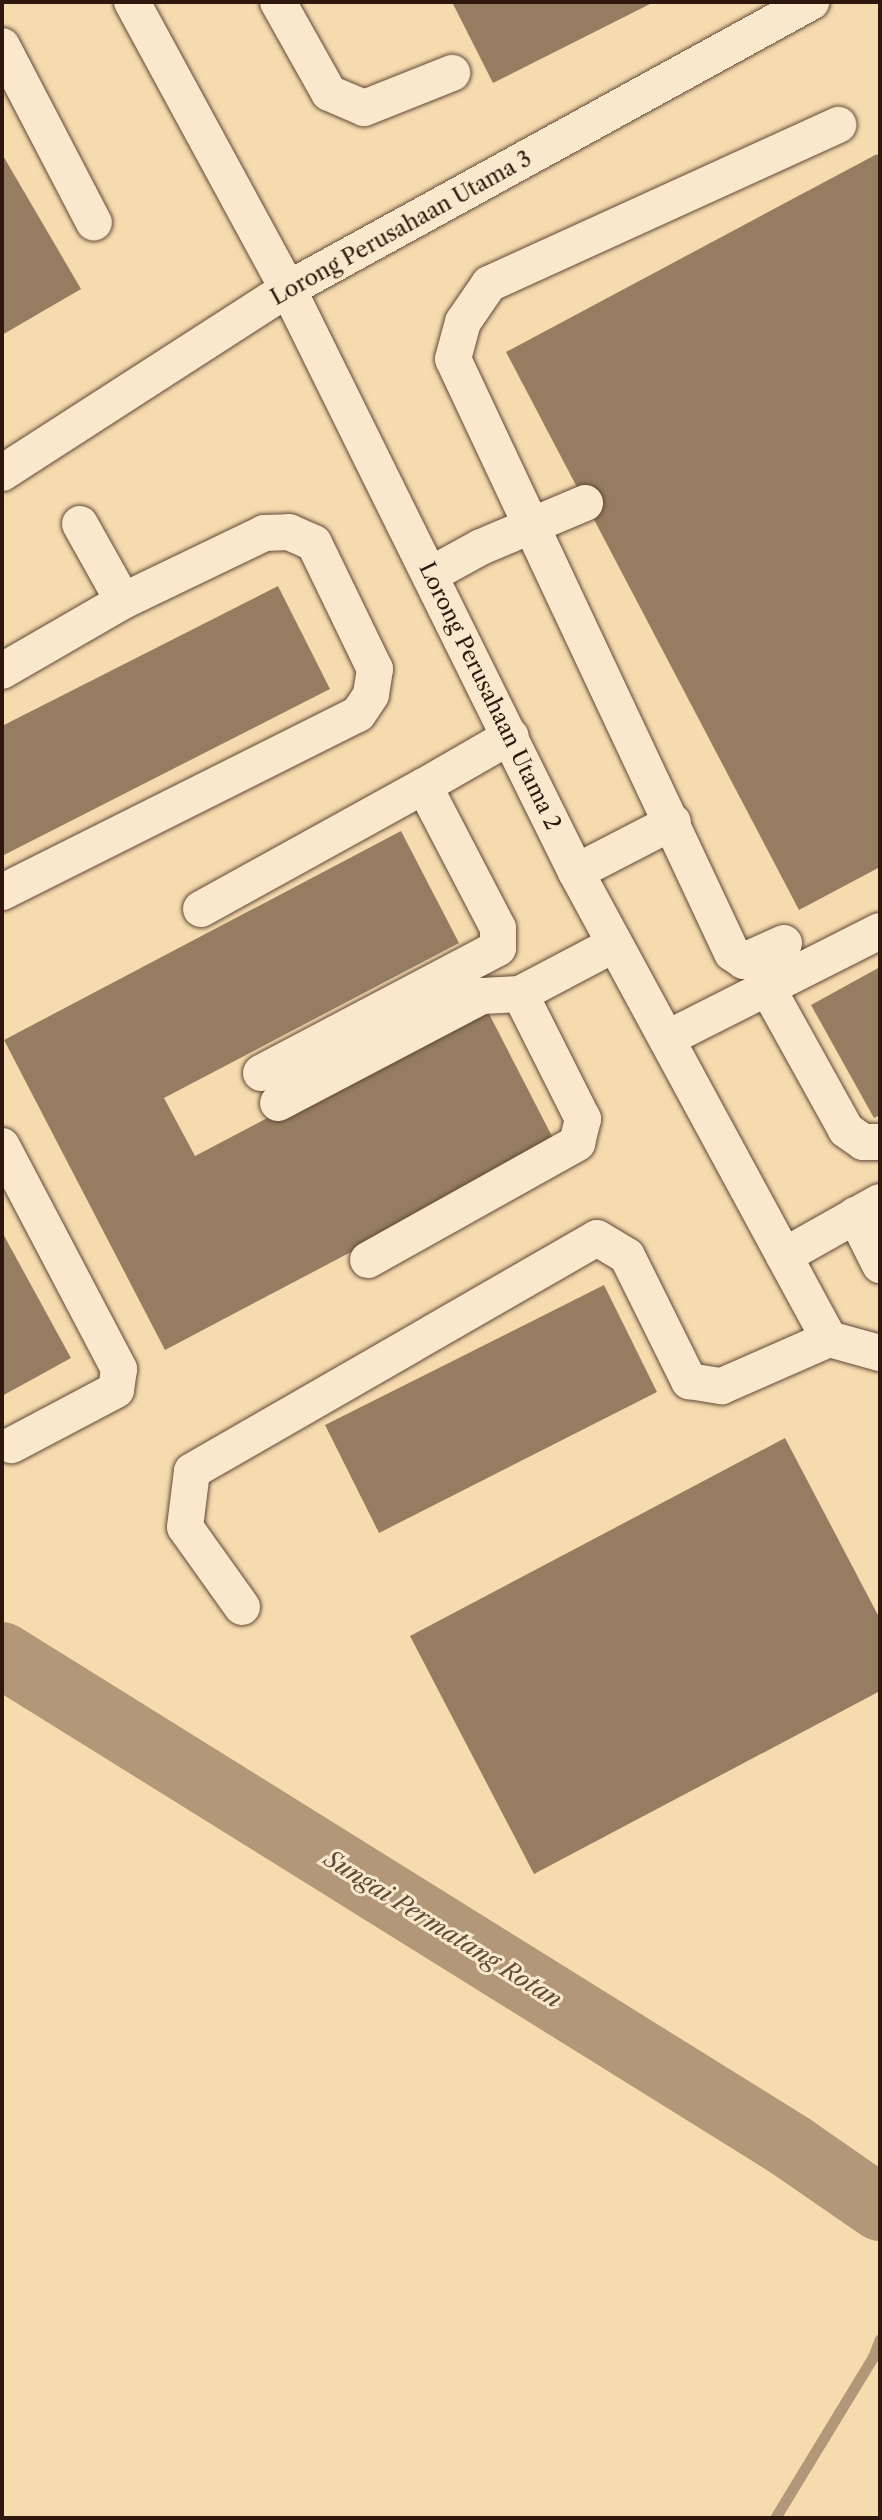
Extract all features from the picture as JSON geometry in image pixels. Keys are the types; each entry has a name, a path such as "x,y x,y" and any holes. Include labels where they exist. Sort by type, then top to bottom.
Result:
{"street":[{"name":"Lorong Perusahaan Utama 2","path":"132,2 288,289 576,872 829,1339"},
{"path":"278,2 329,93 364,108 452,73"},
{"name":"Lorong Perusahaan Utama 3","path":"2,473 288,289 811,2"},
{"path":"2,46 94,223"},
{"path":"784,943 744,961 732,953 453,359 463,322 489,284 838,125"},
{"path":"430,575 481,547 585,503"},
{"path":"80,524 123,601"},
{"path":"2,671 123,601 264,533 289,532 314,543 375,669 371,695 358,714 2,892"},
{"path":"201,909 511,736"},
{"path":"424,786 498,928 498,948 270,1088 482,996 520,994 615,944"},
{"path":"576,872 673,822"},
{"path":"668,1038 880,931"},
{"path":"768,989 846,1130 863,1142 880,1142"},
{"path":"368,1260 577,1143 583,1119 520,994"},
{"path":"2,1146 119,1369 116,1390 12,1445"},
{"path":"784,1256 868,1208 880,1265"},
{"path":"242,1607 185,1527 192,1471 597,1238 627,1256 689,1381 722,1386 829,1339 880,1353"}],"building":[{"path":"452,2 654,2 493,83"},
{"path":"2,154 81,289 2,335"},
{"path":"877,154 880,160 880,867 799,910 506,352"},
{"path":"278,586 330,689 2,856 2,726"},
{"path":"401,831 459,943 164,1098 195,1156 484,1004 556,1144 165,1350 4,1040"},
{"path":"880,967 880,1115 874,1118 811,1005"},
{"path":"2,1232 71,1358 2,1396"},
{"path":"604,1285 657,1392 379,1533 325,1425"},
{"path":"785,1438 880,1619 880,1691 534,1874 410,1636"}],"waterway":[{"name":"Sungai Permatang Rotan","path":"2,1655 792,2147 880,2208"},
{"path":"775,2518 873,2357 880,2339"}]}
